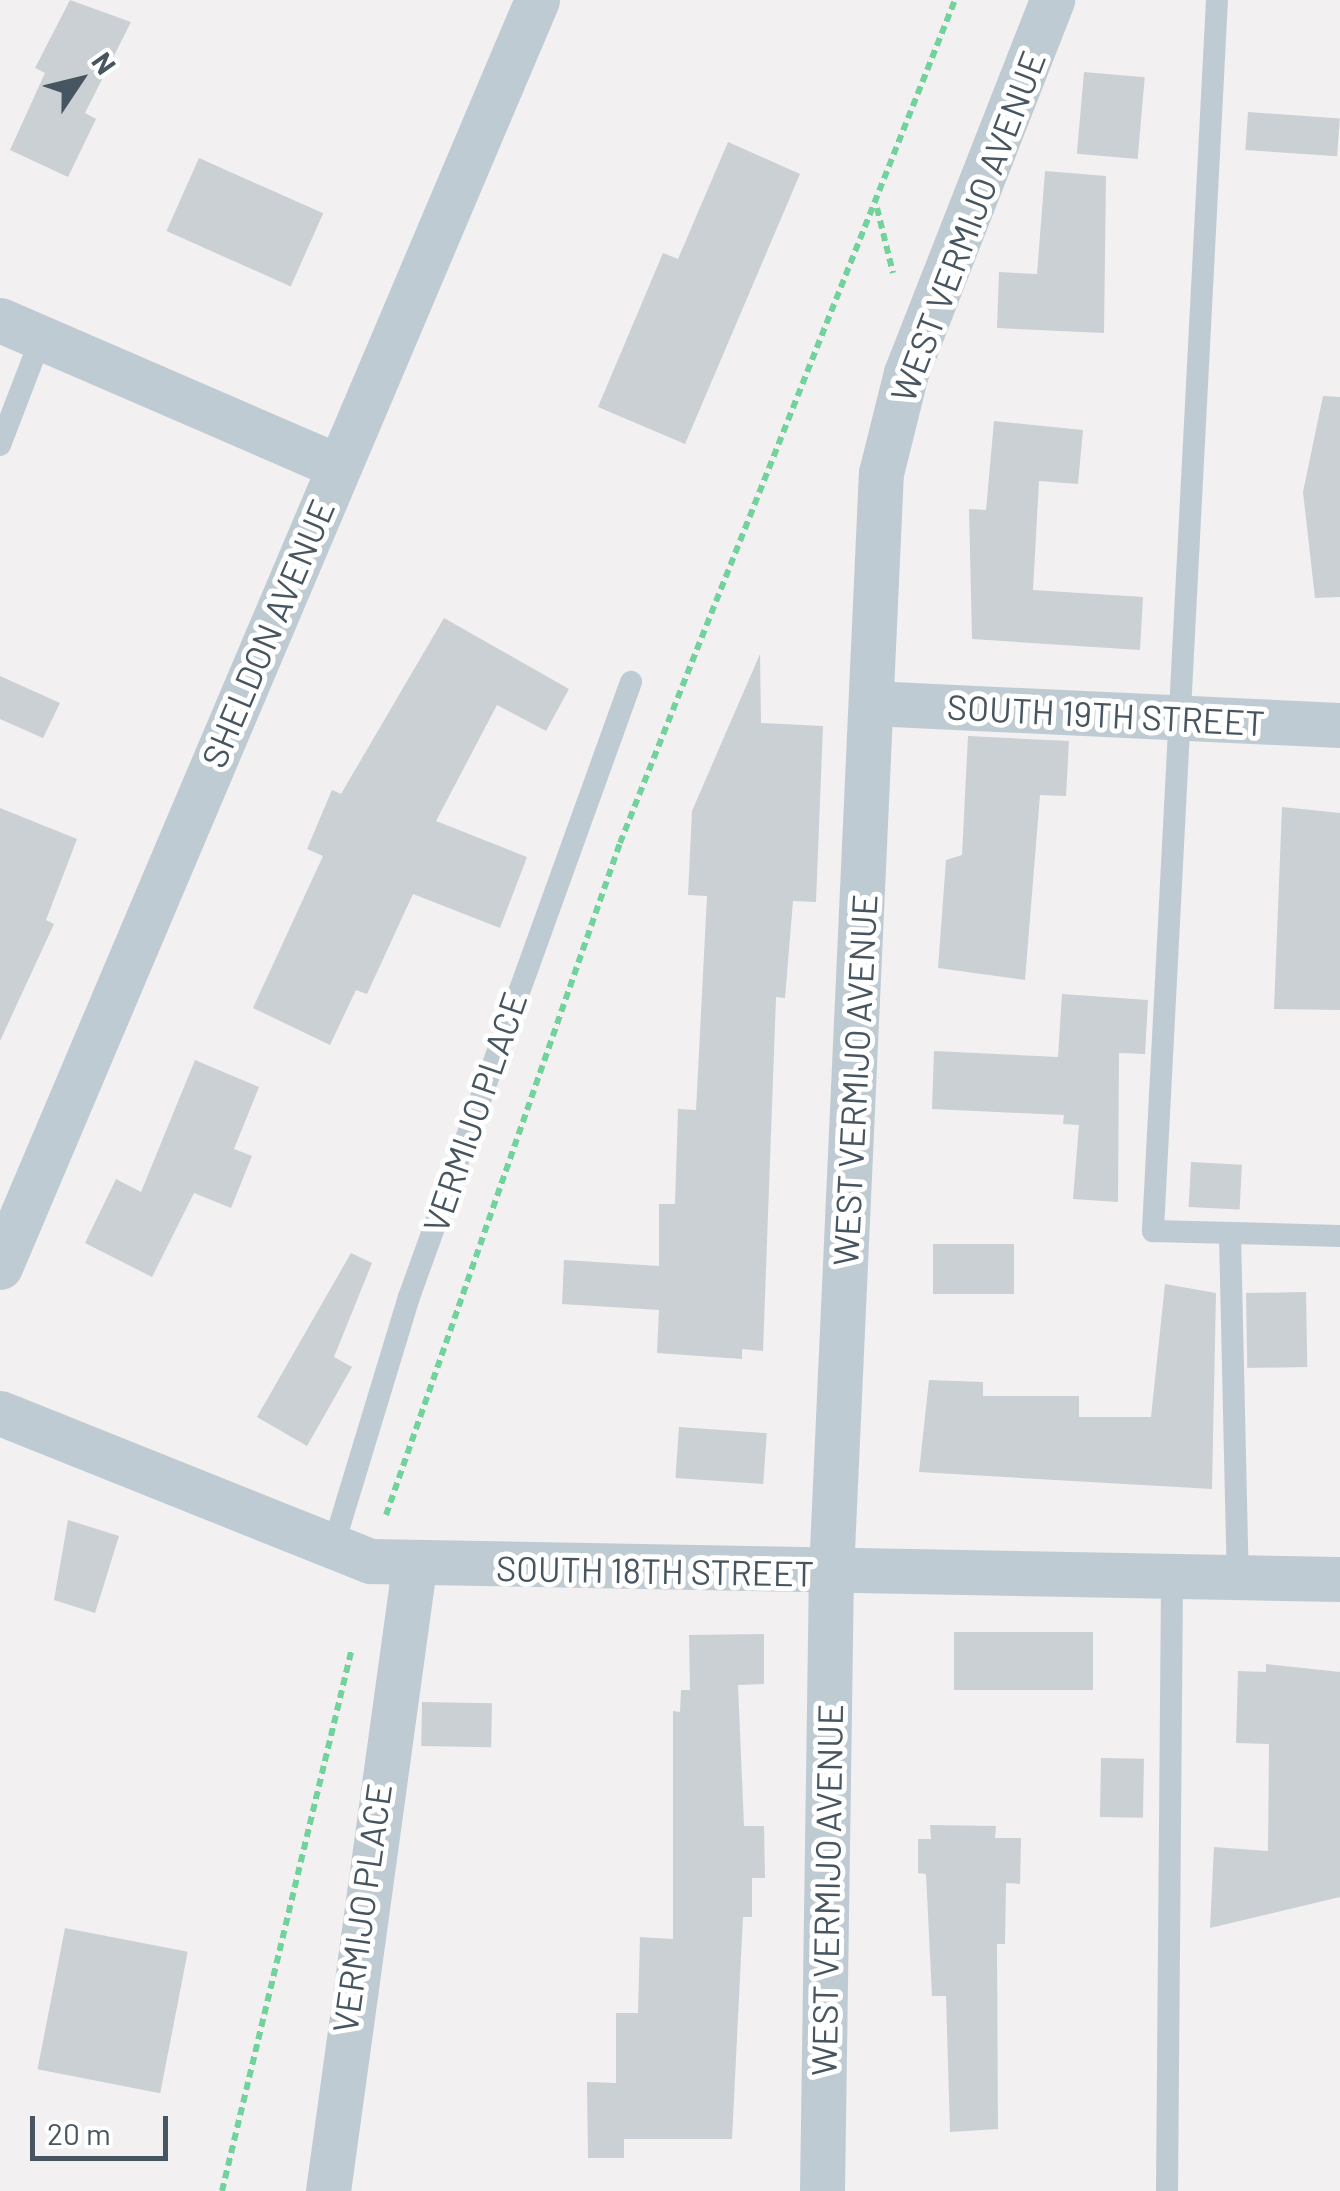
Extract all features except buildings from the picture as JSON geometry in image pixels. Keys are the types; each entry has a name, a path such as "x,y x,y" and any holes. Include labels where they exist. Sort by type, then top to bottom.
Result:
{"street":[{"name":"SHELDON AVENUE","path":"0,1267 537,0"},
{"name":"WEST VERMIJO AVENUE","path":"822,2191 831,1572 881,473 906,373 1052,0"},
{"path":"0,320 337,466"},
{"name":"SOUTH 19TH STREET","path":"871,703 1340,725"},
{"name":"SOUTH 18TH STREET","path":"0,1413 351,1554 414,1567 1340,1579"},
{"name":"VERMIJO PLACE","path":"328,2191 414,1567"}],"lane":[{"path":"1216,0 1153,1231 1340,1236"},
{"path":"0,445 41,338"},
{"name":"VERMIJO PLACE","path":"351,1554 410,1297 631,682"},
{"path":"1230,1235 1238,1577"},
{"path":"1167,2191 1172,1575"}],"path":[{"path":"351,1554 620,844 955,0"},
{"path":"222,2191 355,1636"}]}
